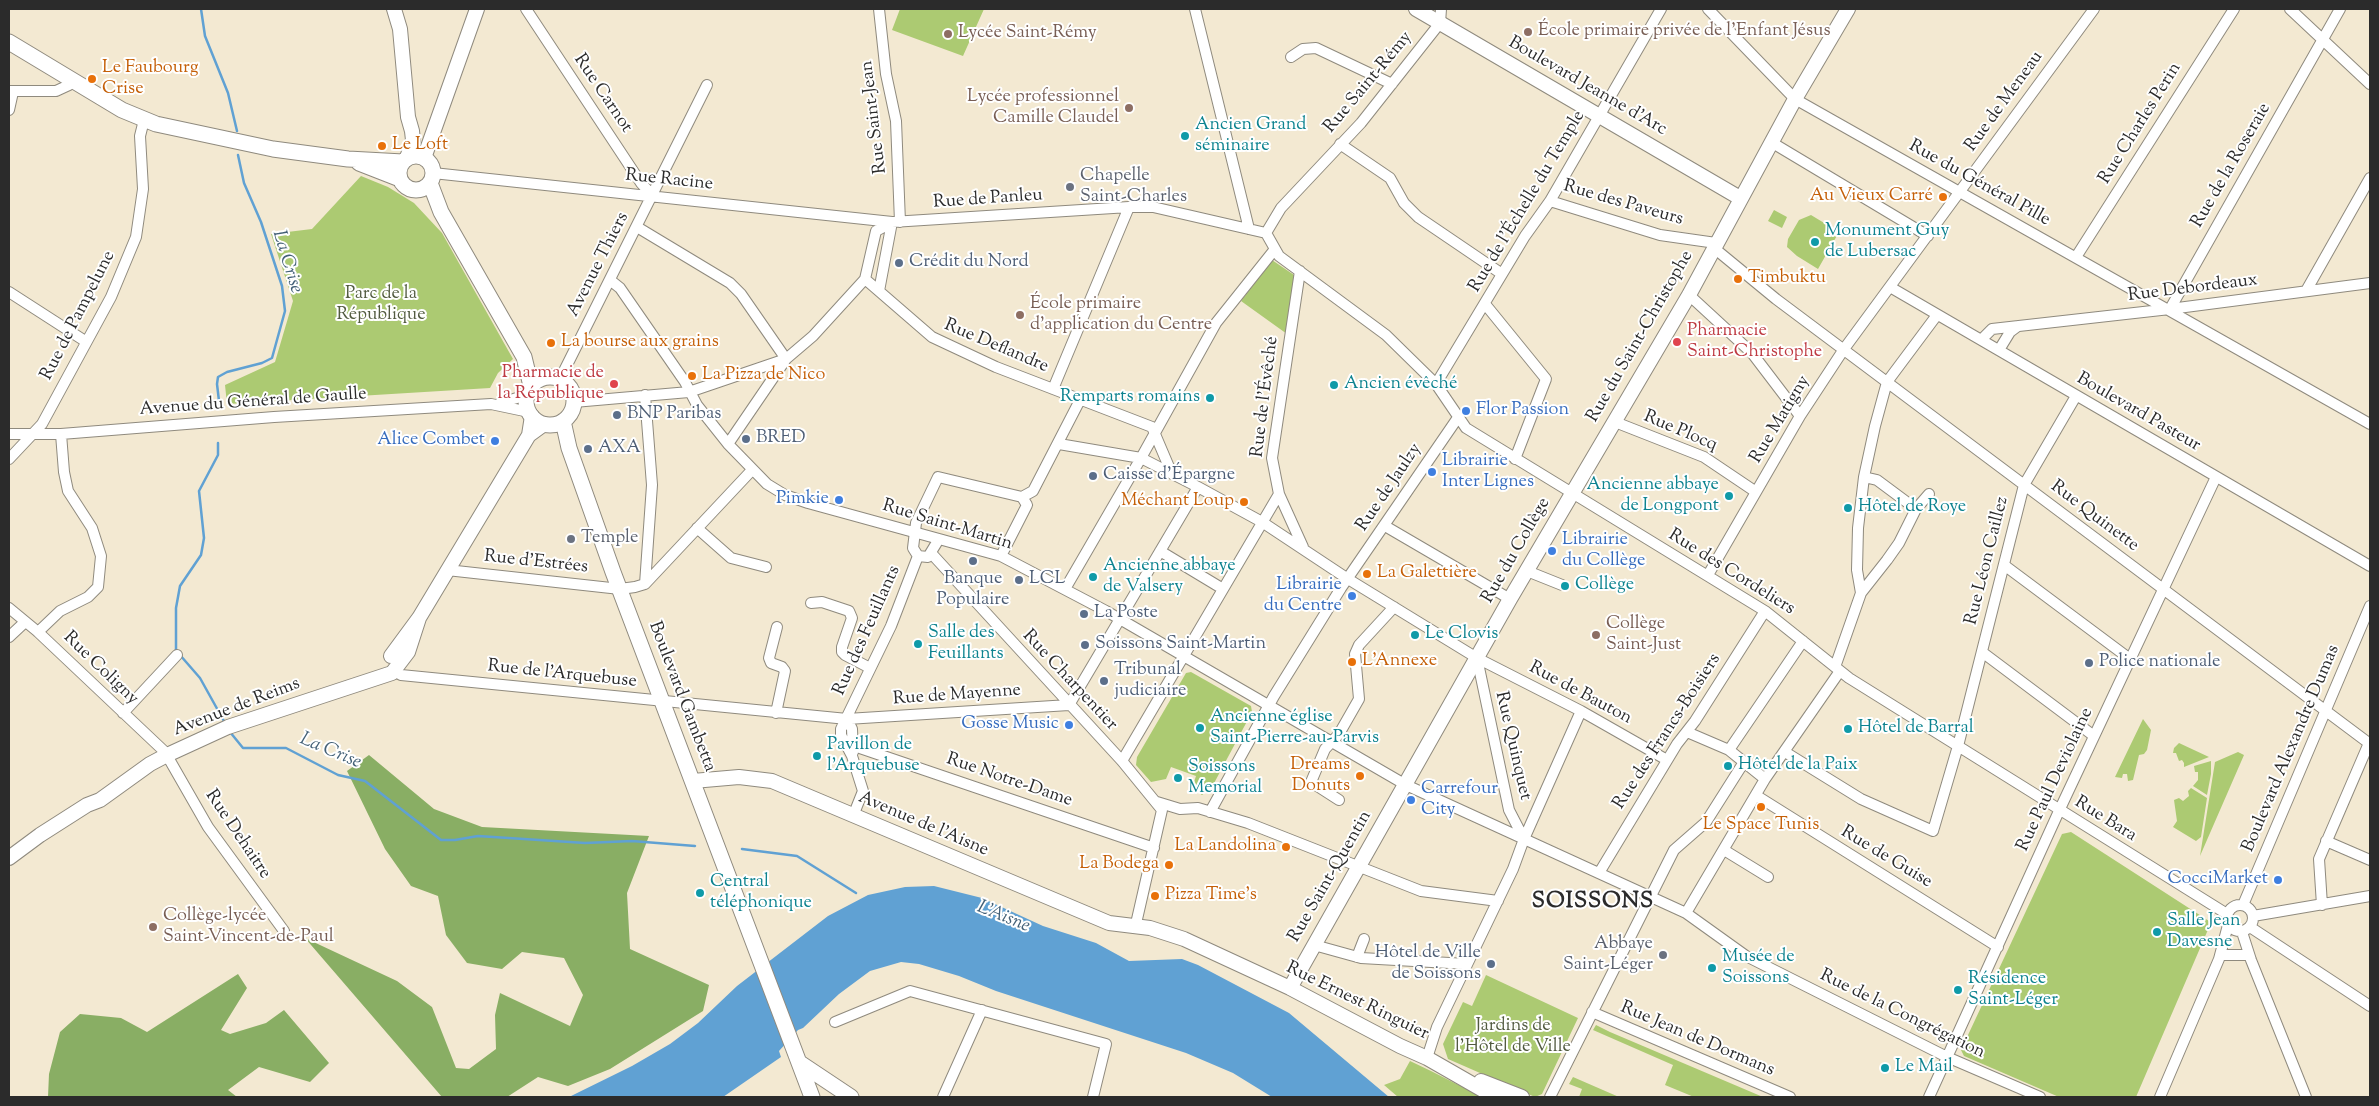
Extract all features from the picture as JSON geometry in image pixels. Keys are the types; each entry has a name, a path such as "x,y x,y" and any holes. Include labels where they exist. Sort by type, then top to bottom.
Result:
{"main road":[{"path":"394,9 400,29 408,117 413,140 412,158"},
{"path":"440,212 416,191 407,188 400,179 398,170 412,158 454,77 461,50 477,9"},
{"name":"Boulevard Jeanne d'Arc","path":"1416,9 1740,198"},
{"name":"Rue du Saint-Christophe","path":"1573,494 1689,295 1795,98 1848,9"},
{"path":"9,42 144,120 249,145 348,159 412,158 431,164 432,178 440,212 524,357 529,391 544,419"},
{"path":"348,159 400,179"},
{"path":"416,191 424,189 432,178"},
{"path":"390,666 408,652 418,618 529,435 544,419 569,416 574,402 573,392 568,384 554,378 524,357"},
{"path":"529,391 554,378"},
{"name":"Boulevard Gambetta","path":"544,419 569,448 620,589 812,1097"},
{"name":"Rue du Collège","path":"1406,785 1510,599 1573,494"},
{"name":"Avenue de Reims","path":"9,858 40,835 87,805 100,800 150,764 167,755 225,729 365,682 390,666"},
{"name":"Avenue de l'Aisne","path":"693,781 739,777 772,781 1109,923 1135,928 1150,928 1184,939 1271,980"},
{"name":"Rue Saint-Quentin","path":"1290,988 1406,785"},
{"name":"Rue Ernest Ringuier","path":"1271,980 1446,1068"},
{"path":"800,1063 849,1096"},
{"path":"1446,1068 1495,1097"},
{"path":"1446,1068 1522,1097"},
{"path":"831,1097 837,1095 849,1096"}],"street":[{"name":"Rue Carnot","path":"526,9 641,183 652,195"},
{"name":"Rue Saint-Jean","path":"879,9 886,74 896,121 896,222 879,292"},
{"path":"1195,9 1249,229"},
{"path":"1440,23 1441,9"},
{"name":"Rue de l'Échelle du Temple","path":"1436,384 1525,236 1550,201 1661,9"},
{"name":"Rue du Général Pille","path":"1708,9 1795,98 2370,424"},
{"name":"Rue de Meneau","path":"1890,286 2094,9"},
{"name":"Rue Charles Perin","path":"2076,257 2234,9"},
{"path":"2290,9 2370,84"},
{"name":"Rue de la Roseraie","path":"2170,309 2340,9"},
{"name":"Rue Saint-Rémy","path":"1266,233 1281,208 1361,123 1440,23"},
{"path":"1291,57 1304,49 1316,48 1392,84"},
{"path":"9,110 11,91 56,91 69,85 72,80"},
{"name":"Avenue Thiers","path":"554,378 610,280 707,85"},
{"name":"Rue de Pampelune","path":"9,459 42,424 85,341 111,297 136,237 143,189 140,136 144,120"},
{"path":"1771,142 1928,236"},
{"path":"1340,144 1390,178 1404,203 1418,217 1502,274"},
{"name":"Rue Racine","path":"432,178 652,195 896,222"},
{"path":"2306,291 2370,178"},
{"name":"Rue des Paveurs","path":"1550,201 1660,235 1715,246"},
{"name":"Rue de Panleu","path":"896,222 1128,206 1153,207 1266,233"},
{"path":"1053,389 1128,206"},
{"path":"866,219 876,231"},
{"path":"876,231 896,222"},
{"path":"637,227 730,283 741,294 786,359"},
{"path":"728,444 786,359 813,336 865,279 876,231"},
{"path":"1065,588 1141,458 1216,323 1275,249 1266,233"},
{"name":"Rue Quinette","path":"1715,246 1776,298 2370,744"},
{"name":"Rue des Cordeliers","path":"1275,249 1279,256 1386,335 1436,384 1466,428 1766,610 1838,669"},
{"name":"Rue de l'Évêché","path":"1300,271 1272,458 1278,494 1303,548"},
{"name":"Rue Deflandre","path":"865,279 932,337 996,367 1152,427 1155,432"},
{"name":"Rue Saint-Martin","path":"610,280 620,288 686,382 689,392 728,444 767,484 785,495 808,503 1001,556 1065,588 1120,619 1334,741 1406,785"},
{"name":"Rue Debordeaux","path":"1982,339 1992,329 2019,325 2149,312 2370,283"},
{"name":"Boulevard Pasteur","path":"1890,286 2370,566"},
{"name":"Rue Matigny","path":"1708,576 1800,416 1844,349 1890,286"},
{"path":"9,292 85,341"},
{"path":"1689,295 1752,353 1800,416"},
{"path":"2148,297 2149,312"},
{"path":"1485,304 1546,379 1516,459"},
{"path":"1861,593 1857,562 1858,528 1864,478 1887,382 1937,315"},
{"path":"1999,350 2010,332 2019,325"},
{"path":"574,402 689,392 786,359"},
{"name":"Avenue du Général de Gaulle","path":"9,434 62,434 274,417 500,404 529,391"},
{"path":"645,396 652,485 645,584"},
{"name":"Rue Léon Caillez","path":"1785,752 1861,800 1933,831 1958,746 2024,485 2076,396"},
{"path":"939,539 928,557 918,556 913,548 916,523 938,477 1022,497 1033,491 1080,400"},
{"name":"Avenue du Général de Gaulle","path":"500,404 544,419"},
{"name":"Rue de Jaulzy","path":"1210,812 1268,705 1348,578 1459,416"},
{"name":"Rue Plocq","path":"1614,422 1704,457 1756,492"},
{"path":"1155,432 1172,474"},
{"path":"38,632 60,611 88,597 98,587 100,556 92,528 68,491 64,472 62,434"},
{"name":"Rue de Bauton","path":"1058,444 1141,458 1198,487 1262,522 1477,658 1581,711 1667,760"},
{"path":"645,584 752,470"},
{"name":"Rue Paul Deviolaine","path":"1929,1097 2094,736 2216,477"},
{"path":"1864,478 1877,480 1916,510"},
{"path":"1069,705 1198,487"},
{"path":"1122,762 1278,494"},
{"path":"1686,913 1757,796 1765,779 1785,752 1838,669 1861,593 1899,542 1916,510 1929,494"},
{"path":"1001,556 1027,505 1022,497"},
{"path":"1385,526 1510,599"},
{"path":"698,528 731,558 766,567"},
{"path":"1160,551 1223,589"},
{"name":"Rue Charpentier","path":"931,553 1122,762 1160,810"},
{"name":"Rue des Feuillants","path":"854,816 863,791 853,751 841,735 841,728 847,720 891,626 918,556"},
{"path":"2004,565 2130,659"},
{"name":"Rue d'Estrées","path":"447,570 620,589 645,584"},
{"path":"1527,571 1562,585"},
{"path":"811,603 822,602 849,611 852,618 842,652 845,656 870,668"},
{"name":"Boulevard Alexandre Dumas","path":"2243,905 2370,606"},
{"path":"1339,800 1311,782 1325,748 1334,741 1359,699 1355,654 1359,645 1394,607"},
{"name":"Rue Coligny","path":"9,608 38,632 167,755"},
{"name":"Rue des Francs-Boisiers","path":"1600,873 1667,760 1766,610"},
{"path":"9,637 25,622"},
{"path":"776,712 785,671 782,667 771,663 769,658 777,627"},
{"path":"1729,750 1803,641"},
{"path":"1982,652 2094,736"},
{"path":"123,713 177,655"},
{"name":"Rue Quinquet","path":"1477,658 1509,810 1524,839"},
{"name":"Rue de l'Arquebuse","path":"390,666 401,675 847,720"},
{"name":"Rue Bara","path":"1838,669 2060,811 2227,914"},
{"name":"Rue de Mayenne","path":"847,720 1069,705"},
{"path":"1427,1058 1437,1027 1518,858 1524,839 1581,711"},
{"path":"1687,732 1729,750 1765,779"},
{"path":"2322,904 2319,859 2370,744"},
{"name":"Rue Notre-Dame","path":"853,751 1154,848"},
{"name":"Rue Dehaitre","path":"167,755 208,827 284,931"},
{"path":"1550,1097 1674,850 1706,822 1744,762"},
{"name":"Rue de la Congrégation","path":"1406,785 1686,913 1746,956 1947,1057 2040,1097"},
{"name":"Rue de Guise","path":"1757,796 1998,947"},
{"path":"1160,810 1198,808 1224,818 1248,823 1421,891 1498,901"},
{"path":"1160,810 1180,809"},
{"path":"1135,928 1154,848 1160,810"},
{"path":"2326,841 2370,860"},
{"path":"1724,850 1768,877"},
{"path":"2220,957 2253,916 2370,896"},
{"path":"2160,1097 2220,957 2228,925 2227,914 2234,906 2243,905 2252,912 2253,916"},
{"path":"2228,925 2243,930 2370,1006"},
{"path":"2243,930 2249,955 2306,1097"},
{"path":"1357,957 1364,939"},
{"path":"1312,948 1357,957 1467,964"},
{"path":"2220,957 2249,955"},
{"path":"834,1022 910,991 1106,1044 1093,1097"},
{"path":"943,1097 982,1010"},
{"name":"Rue Jean de Dormans","path":"1592,1012 1790,1097"}],"green space":[{"name":"Lycée Saint-Rémy","path":"900,9 984,9 963,56 892,30"},
{"name":"Parc de la République","path":"361,176 388,187 414,203 442,233 513,359 498,373 490,388 227,404 225,385 275,362 293,301 271,234 312,229"},
{"path":"1774,210 1787,217 1782,228 1768,221"},
{"path":"1811,215 1839,232 1818,269 1797,256 1787,247 1788,239 1799,220"},
{"path":"1272,260 1294,275 1287,334 1241,301"},
{"path":"1191,672 1251,706 1252,712 1212,787 1202,795 1192,788 1196,776 1171,767 1166,779 1151,782 1136,765 1137,757 1186,673"},
{"path":"2143,719 2151,730 2147,750 2144,754 2139,755 2133,780 2128,781 2127,774 2123,774 2122,778 2115,777"},
{"path":"2179,743 2209,757 2184,767 2182,760 2179,761 2176,753 2173,753 2174,748"},
{"path":"2238,752 2244,755 2200,856 2215,762"},
{"path":"369,755 434,809 482,827 649,836 627,893 630,949 709,985 703,1011 610,1069 568,1086 538,1077 507,1097 442,1097 305,938 397,981 432,1007 456,1068 469,1069 496,1049 495,1015 500,993 570,1026 583,995 564,958 522,952 502,969 467,963 446,935 438,896 411,886 385,849 347,771"},
{"path":"2211,761 2211,774 2207,795 2193,786 2198,780 2198,772 2195,772 2194,766"},
{"path":"2191,788 2207,798 2201,837 2196,841 2173,827 2177,821 2174,800 2179,798 2183,801 2189,796 2188,791"},
{"path":"2071,832 2209,921 2210,925 2136,1097 2059,1097 1964,1056 1961,1050 2062,834"},
{"path":"238,974 247,988 221,1030 230,1034 266,1023 284,1010 329,1063 310,1082 259,1067 228,1090 237,1097 48,1097 49,1074 60,1032 80,1014 121,1018 147,1032"},
{"name":"Jardins de l'Hôtel de Ville","path":"1486,975 1578,1018 1542,1094 1535,1097 1448,1059 1443,1044 1463,1002 1472,1006"},
{"path":"1596,1025 1763,1097 1694,1097 1665,1085 1673,1065 1593,1030"},
{"path":"1410,1061 1482,1097 1398,1097 1384,1085 1400,1079"},
{"path":"1573,1077 1619,1097 1579,1097 1582,1089 1569,1084"}],"water":[{"name":"L'Aisne","path":"934,886 982,898 1043,926 1096,943 1129,961 1182,959 1198,965 1289,1013 1389,1097 1272,1097 1233,1073 1186,1053 996,991 959,976 919,964 901,962 870,971 839,994 803,1028 798,1030 779,1051 781,1057 723,1097 569,1097 632,1066 670,1044 698,1023 737,986 828,916 868,895 905,887"}],"waterway":[{"name":"La Crise","path":"201,9 205,36 228,93 237,131"},
{"name":"La Crise","path":"219,401 218,377 227,372 262,363 272,358 285,311 282,286 261,222 244,183 238,155"},
{"name":"La Crise","path":"176,651 176,608 180,586 201,555 204,538 199,491 218,455 218,443"},
{"name":"La Crise","path":"180,655 200,678 225,723"},
{"name":"La Crise","path":"230,732 243,748 286,748 338,775 365,781 441,840 455,840 478,836 585,843 632,841 695,846"},
{"name":"La Crise","path":"742,849 797,856 856,893"}],"place":[{"name":"École primaire privée de l'Enfant Jésus","path":"1528,32"},
{"name":"Lycée Saint-Rémy","path":"948,34"},
{"name":"Le Faubourg Crise","path":"92,79"},
{"name":"Lycée professionnel Camille Claudel","path":"1129,108"},
{"name":"Ancien Grand séminaire","path":"1185,136"},
{"name":"Le Loft","path":"382,146"},
{"name":"Chapelle Saint-Charles","path":"1070,187"},
{"name":"Au Vieux Carré","path":"1943,197"},
{"name":"Monument Guy de Lubersac","path":"1815,242"},
{"name":"Crédit du Nord","path":"899,263"},
{"name":"Timbuktu","path":"1738,279"},
{"name":"École primaire d'application du Centre","path":"1020,315"},
{"name":"Pharmacie Saint-Christophe","path":"1677,342"},
{"name":"La bourse aux grains","path":"551,343"},
{"name":"La Pizza de Nico","path":"692,376"},
{"name":"Pharmacie de la République","path":"614,384"},
{"name":"Ancien évêché","path":"1334,385"},
{"name":"Remparts romains","path":"1210,398"},
{"name":"Flor Passion","path":"1466,411"},
{"name":"BNP Paribas","path":"617,415"},
{"name":"BRED","path":"746,439"},
{"name":"Alice Combet","path":"495,441"},
{"name":"AXA","path":"588,449"},
{"name":"Librairie Inter Lignes","path":"1432,472"},
{"name":"Caisse d'Épargne","path":"1093,476"},
{"name":"Ancienne abbaye de Longpont","path":"1729,496"},
{"name":"Pimkie","path":"839,500"},
{"name":"Méchant Loup","path":"1244,502"},
{"name":"Hôtel de Roye","path":"1848,508"},
{"name":"Temple","path":"571,539"},
{"name":"Librairie du Collège","path":"1552,551"},
{"name":"Banque Populaire","path":"973,561"},
{"name":"La Galettière","path":"1367,574"},
{"name":"Ancienne abbaye de Valsery","path":"1093,577"},
{"name":"LCL","path":"1019,580"},
{"name":"Collège","path":"1565,586"},
{"name":"Librairie du Centre","path":"1352,596"},
{"name":"La Poste","path":"1084,614"},
{"name":"Le Clovis","path":"1415,635"},
{"name":"Collège Saint-Just","path":"1596,635"},
{"name":"Salle des Feuillants","path":"918,644"},
{"name":"Soissons Saint-Martin","path":"1085,645"},
{"name":"L'Annexe","path":"1352,662"},
{"name":"Police nationale","path":"2089,663"},
{"name":"Tribunal judiciaire","path":"1104,681"},
{"name":"Gosse Music","path":"1069,725"},
{"name":"Ancienne église Saint-Pierre-au-Parvis","path":"1200,728"},
{"name":"Hôtel de Barral","path":"1848,729"},
{"name":"Pavillon de l'Arquebuse","path":"817,756"},
{"name":"Hôtel de la Paix","path":"1728,766"},
{"name":"Dreams Donuts","path":"1360,776"},
{"name":"Soissons Memorial","path":"1178,778"},
{"name":"Carrefour City","path":"1411,800"},
{"name":"Le Space Tunis","path":"1761,807"},
{"name":"La Landolina","path":"1286,847"},
{"name":"La Bodega","path":"1169,865"},
{"name":"CocciMarket","path":"2278,880"},
{"name":"Central téléphonique","path":"700,893"},
{"name":"Pizza Time's","path":"1155,896"},
{"name":"Collège-lycée Saint-Vincent-de-Paul","path":"153,927"},
{"name":"Salle Jean Davesne","path":"2157,932"},
{"name":"Abbaye Saint-Léger","path":"1663,955"},
{"name":"Hôtel de Ville de Soissons","path":"1491,964"},
{"name":"Musée de Soissons","path":"1712,968"},
{"name":"Résidence Saint-Léger","path":"1958,990"},
{"name":"Le Mail","path":"1885,1068"}],"district":[{"name":"SOISSONS","path":"1593,903"}]}
